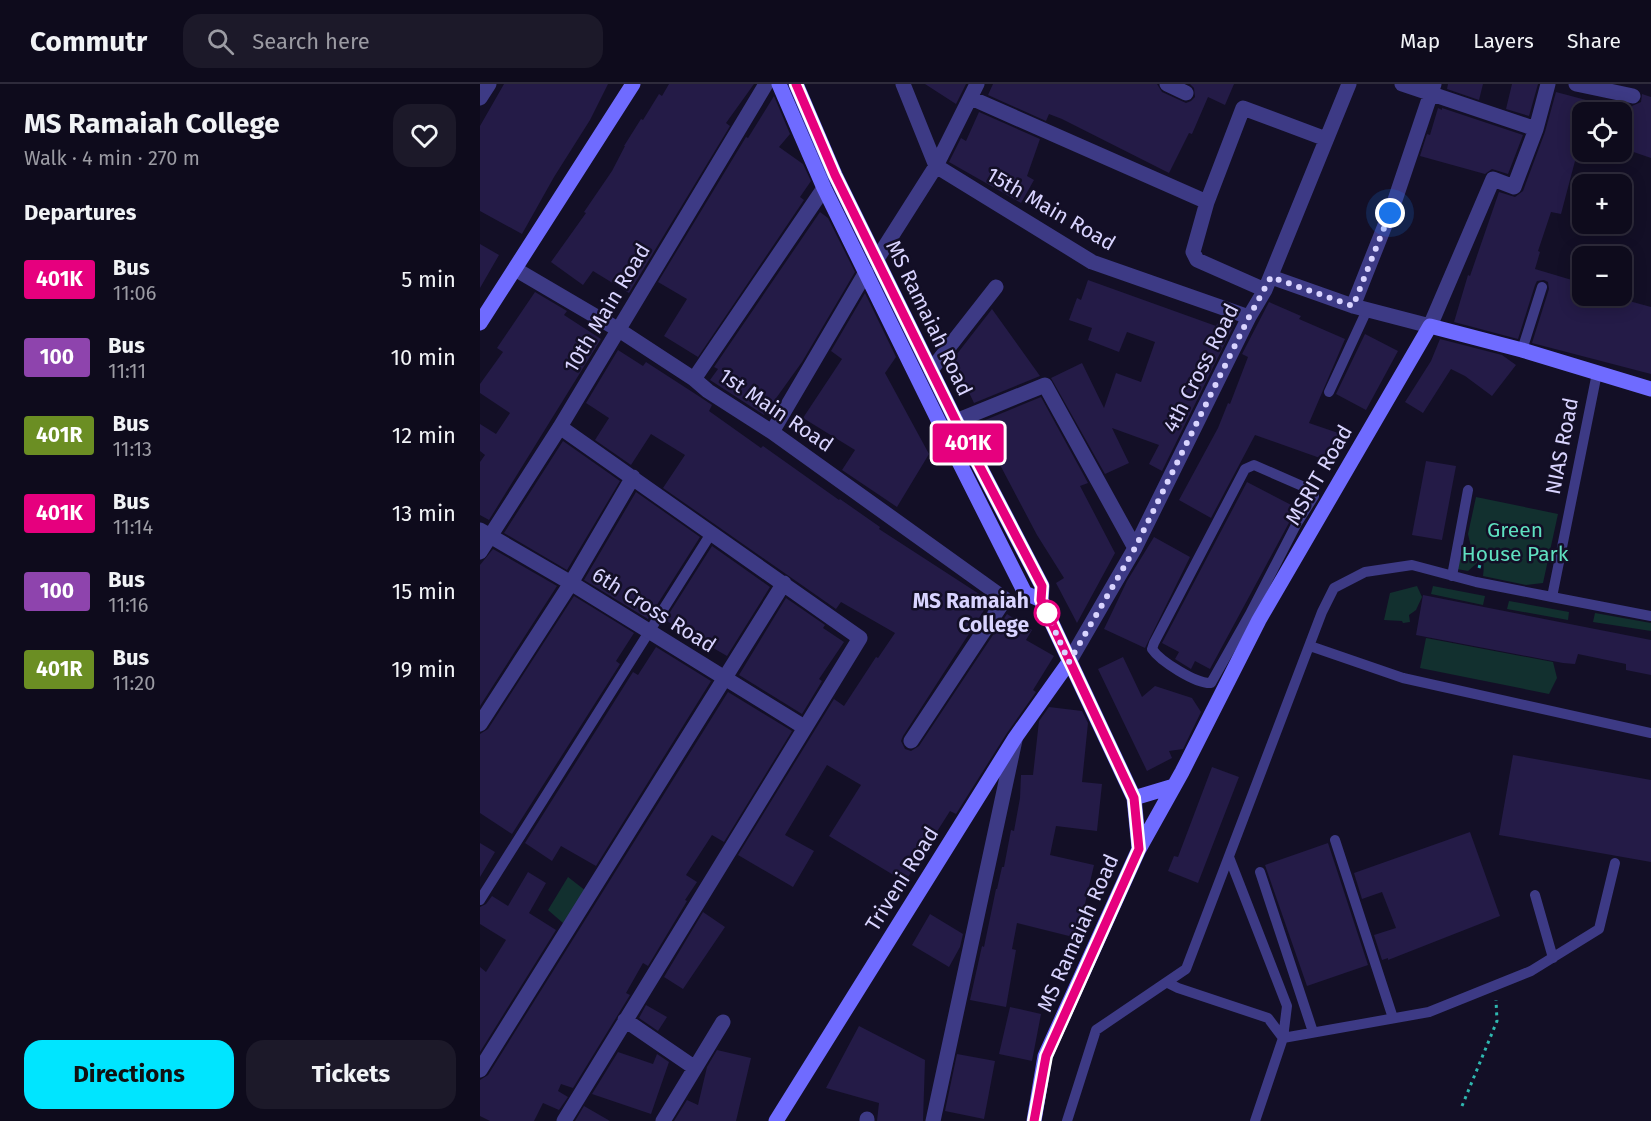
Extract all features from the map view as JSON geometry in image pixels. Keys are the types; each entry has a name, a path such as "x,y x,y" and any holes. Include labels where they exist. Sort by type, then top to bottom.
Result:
{"main road":[{"name":"MS Ramaiah Road","path":"779,84 824,188 936,418 1025,593 1041,600"},
{"name":"MS Ramaiah Road","path":"796,84 835,175 956,421 1042,586 1041,600 1134,798 1139,849 1046,1056 1034,1121"},
{"path":"480,323 628,87"},
{"path":"1430,326 1522,350 1651,389"},
{"name":"MSRIT Road","path":"1139,849 1174,786 1255,617 1430,326"},
{"name":"Triveni Road","path":"776,1121 1015,738 1069,662"},
{"path":"1134,798 1174,786"}],"street":[{"path":"480,98 489,84"},
{"name":"10th Main Road","path":"480,552 485,533 560,427 766,84"},
{"path":"903,84 936,166"},
{"path":"1167,84 1186,93"},
{"name":"4th Cross Road","path":"1069,662 1135,548 1268,283 1349,84"},
{"path":"1402,84 1433,89 1536,129"},
{"path":"1326,139 1243,108 1207,202 1193,252 1197,260 1268,283 1430,326 1493,179 1514,187 1536,129 1548,84"},
{"path":"1576,84 1633,96"},
{"path":"1360,308 1433,89"},
{"path":"878,259 936,166 974,91 1207,202"},
{"name":"15th Main Road","path":"936,166 1092,262 1249,317"},
{"path":"694,379 824,188"},
{"name":"1st Main Road","path":"515,268 619,330 694,379 1005,599"},
{"path":"772,432 866,272"},
{"path":"931,370 996,287"},
{"path":"956,421 1045,385 1135,548"},
{"path":"560,427 860,638 564,1121"},
{"path":"480,724 571,583 633,477"},
{"name":"6th Cross Road","path":"485,533 571,583 804,728"},
{"path":"480,1070 784,583"},
{"path":"911,741 1005,599 1041,600"},
{"path":"933,1121 1015,738"},
{"path":"625,1020 695,1068"},
{"path":"663,1121 723,1022"}],"lane":[{"path":"1522,350 1542,287"},
{"path":"1329,392 1360,308"},
{"name":"NIAS Road","path":"1551,597 1597,373"},
{"path":"1254,465 1309,489 1314,496 1297,523 1255,617 1211,682 1204,683 1196,680 1161,659 1152,649 1245,469 1254,465"},
{"path":"1452,576 1468,490"},
{"path":"480,900 712,532"},
{"path":"1066,1121 1096,1030 1186,969 1322,612 1334,588 1365,572 1412,565 1452,576 1651,616"},
{"path":"1310,646 1403,678 1651,733"},
{"path":"1335,840 1393,1018"},
{"path":"1229,856 1287,1006 1283,1038 1255,1121"},
{"path":"1283,1038 1429,1012 1531,971 1599,929 1615,863"},
{"path":"1260,872 1313,1032"},
{"path":"1535,895 1553,958"},
{"path":"1168,983 1268,1018 1283,1038"}],"path":[{"path":"1462,1106 1497,1021 1495,986"}],"green space":[{"name":"Green House Park","path":"1476,497 1558,514 1543,583 1526,585 1483,576 1482,558 1471,547 1468,534"},
{"path":"1461,549 1475,551 1480,558 1468,571 1457,569"},
{"path":"1417,586 1422,597 1416,610 1409,615 1410,622 1384,620 1390,593"},
{"path":"1433,586 1485,596 1483,605 1431,594"},
{"path":"1509,601 1569,612 1568,620 1507,609"},
{"path":"1595,613 1651,623 1651,631 1593,622"},
{"path":"1426,638 1553,662 1557,678 1549,694 1420,668"},
{"path":"568,877 586,891 563,923 548,910"}],"building":[{"path":"504,84 608,84 590,120 522,234 480,211 480,126"},
{"path":"669,84 754,84 726,123 730,126 629,293 593,271 583,285 551,262 586,213 584,212 612,171 641,119 643,120 659,94 662,96"},
{"path":"925,84 966,84 956,104"},
{"path":"993,84 1157,84 1162,92 1186,103 1195,97 1194,88 1190,84 1234,84 1225,105 1208,97 1192,134 1189,133 1169,173 1062,119 1049,114 1046,121 988,95"},
{"path":"1448,84 1483,84 1479,100 1447,89"},
{"path":"1512,84 1538,84 1529,116 1506,109"},
{"path":"1556,92 1594,102 1572,102 1572,162 1575,162 1561,214 1551,212 1538,251 1540,252 1535,269 1572,280 1572,306 1632,306 1632,302 1651,307 1651,374 1532,343 1549,289 1548,282 1544,280 1537,281 1535,285 1518,339 1454,322 1468,275 1470,276 1499,192 1515,197 1523,191 1545,132"},
{"path":"1642,94 1651,97 1651,158 1632,151 1632,106 1641,102"},
{"path":"774,96 790,134 779,147 803,164 811,181 800,197 804,200 698,357 664,336 687,299 658,282 746,137 748,138"},
{"path":"1438,108 1523,135 1508,174 1492,169 1485,174 1420,156 1427,134 1430,135"},
{"path":"979,112 1040,139 1027,176 1034,180 1021,203 949,162 961,138 966,141"},
{"path":"820,212 828,218 855,272 802,362 764,415 710,380 718,369 714,367"},
{"path":"480,244 499,255 480,288"},
{"path":"1088,280 1216,326 1221,317 1235,323 1162,471 1149,464 1159,445 1112,428 1129,463 1105,474 1051,378 1082,363 1104,408 1116,373 1141,382 1155,342 1127,332 1119,352 1088,340 1092,328 1069,320 1077,298 1081,300"},
{"path":"535,292 567,311 564,315 601,339 489,520 480,515 480,462 485,455 480,451 480,424 496,434 510,413 480,393 480,384 503,352 497,348"},
{"path":"865,293 896,357 885,373 929,454 897,507 842,470 855,450 803,418 842,359 831,351"},
{"path":"1269,302 1301,316 1299,319 1345,339 1309,423 1344,435 1334,463 1255,435 1211,518 1179,500 1218,428 1228,403 1230,404 1248,357 1242,354"},
{"path":"992,309 1040,376 974,403 953,359"},
{"path":"1365,334 1398,351 1366,410 1336,394"},
{"path":"1440,339 1502,355 1516,365 1492,396 1465,376 1451,369 1423,413 1405,402 1431,361"},
{"path":"618,350 643,366 646,362 712,405 709,411 761,448 763,446 880,527 879,529 990,601 903,736 901,741 905,749 911,751 919,746 1007,614 1032,630 1026,640 1054,656 1033,690 1036,692 956,814 950,811 905,882 829,836 861,785 827,765 785,835 814,851 793,887 738,855 834,699 844,706 876,657 878,658 895,633 841,602 836,609 663,488 685,455 651,434 631,465 595,440 609,418 586,403"},
{"path":"1041,397 1088,483 1080,486 1115,553 1077,623 1056,583 1064,578 1037,535 978,423"},
{"path":"563,441 620,481 567,570 504,533"},
{"path":"1426,461 1456,466 1442,540 1412,535"},
{"path":"1247,482 1297,508 1210,669 1195,661 1191,669 1175,659 1179,652 1162,643"},
{"path":"636,492 700,537 648,619 584,580"},
{"path":"1154,537 1190,557 1145,648 1104,629 1127,581"},
{"path":"712,546 770,587 727,656 665,620"},
{"path":"493,549 557,586 480,706 480,565"},
{"path":"1423,595 1651,640 1651,675 1626,670 1626,664 1578,654 1575,664 1563,663 1416,635"},
{"path":"574,596 634,633 616,661 620,664 512,834 480,813 480,734 488,729"},
{"path":"786,598 825,625 823,628 844,642 819,679 822,681 802,714 739,675"},
{"path":"656,647 711,681 596,866 561,846 552,861 525,843 633,672 638,675"},
{"path":"1123,657 1142,697 1155,686 1192,698 1201,712 1183,749 1169,751 1172,758 1147,771 1098,669"},
{"path":"728,692 792,731 724,842 712,835 686,875 697,882 685,900 687,901 648,966 643,963 626,993 630,995 573,1088 561,1084 558,1091 568,1097 559,1110 543,1103 534,1121 490,1121 480,1116 480,1080 488,1075"},
{"path":"1049,707 1082,711 1088,723 1082,782 1102,784 1097,831 1056,826 1050,855 1094,865 1077,938 1017,923 1012,949 1016,950 1006,1007 970,1000 996,889 1002,867 1004,867 1011,830 1014,831 1020,798 1021,775 1033,775 1039,721"},
{"path":"1513,755 1651,780 1651,862 1499,835"},
{"path":"1212,767 1239,777 1198,883 1168,871 1174,856 1178,857"},
{"path":"1470,832 1500,916 1388,960 1388,958 1382,960 1374,935 1396,928 1382,892 1362,899 1354,873"},
{"path":"480,843 495,852 480,877"},
{"path":"1328,843 1368,965 1307,986 1265,865"},
{"path":"528,872 546,883 529,913 556,930 480,1052 480,967 486,972 506,940 480,924 480,907 486,904 492,896 508,906"},
{"path":"703,912 725,927 683,989 664,977"},
{"path":"930,914 963,934 960,947 949,967 912,945"},
{"path":"646,1005 667,1017 658,1031 639,1018"},
{"path":"1010,1007 1041,1014 1032,1061 999,1054"},
{"path":"859,1026 925,1060 923,1121 877,1121 879,1103 826,1088"},
{"path":"717,1050 751,1058 736,1121 674,1121 687,1100 698,1105 707,1067"},
{"path":"618,1052 653,1064 657,1054 669,1062 651,1114 592,1094"},
{"path":"957,1054 995,1061 984,1119 945,1111"},
{"path":"584,1106 610,1121 575,1121"}],"bus line":[{"name":"401K","path":"796,84 835,175 956,421 1042,586 1041,600 1134,798 1139,849 1046,1056 1034,1121"}],"place":[{"name":"MS Ramaiah College","path":"1047,613"}],"route":[{"path":"1047,613 1069,662 1135,548 1271,277 1353,306 1390,213"}]}
